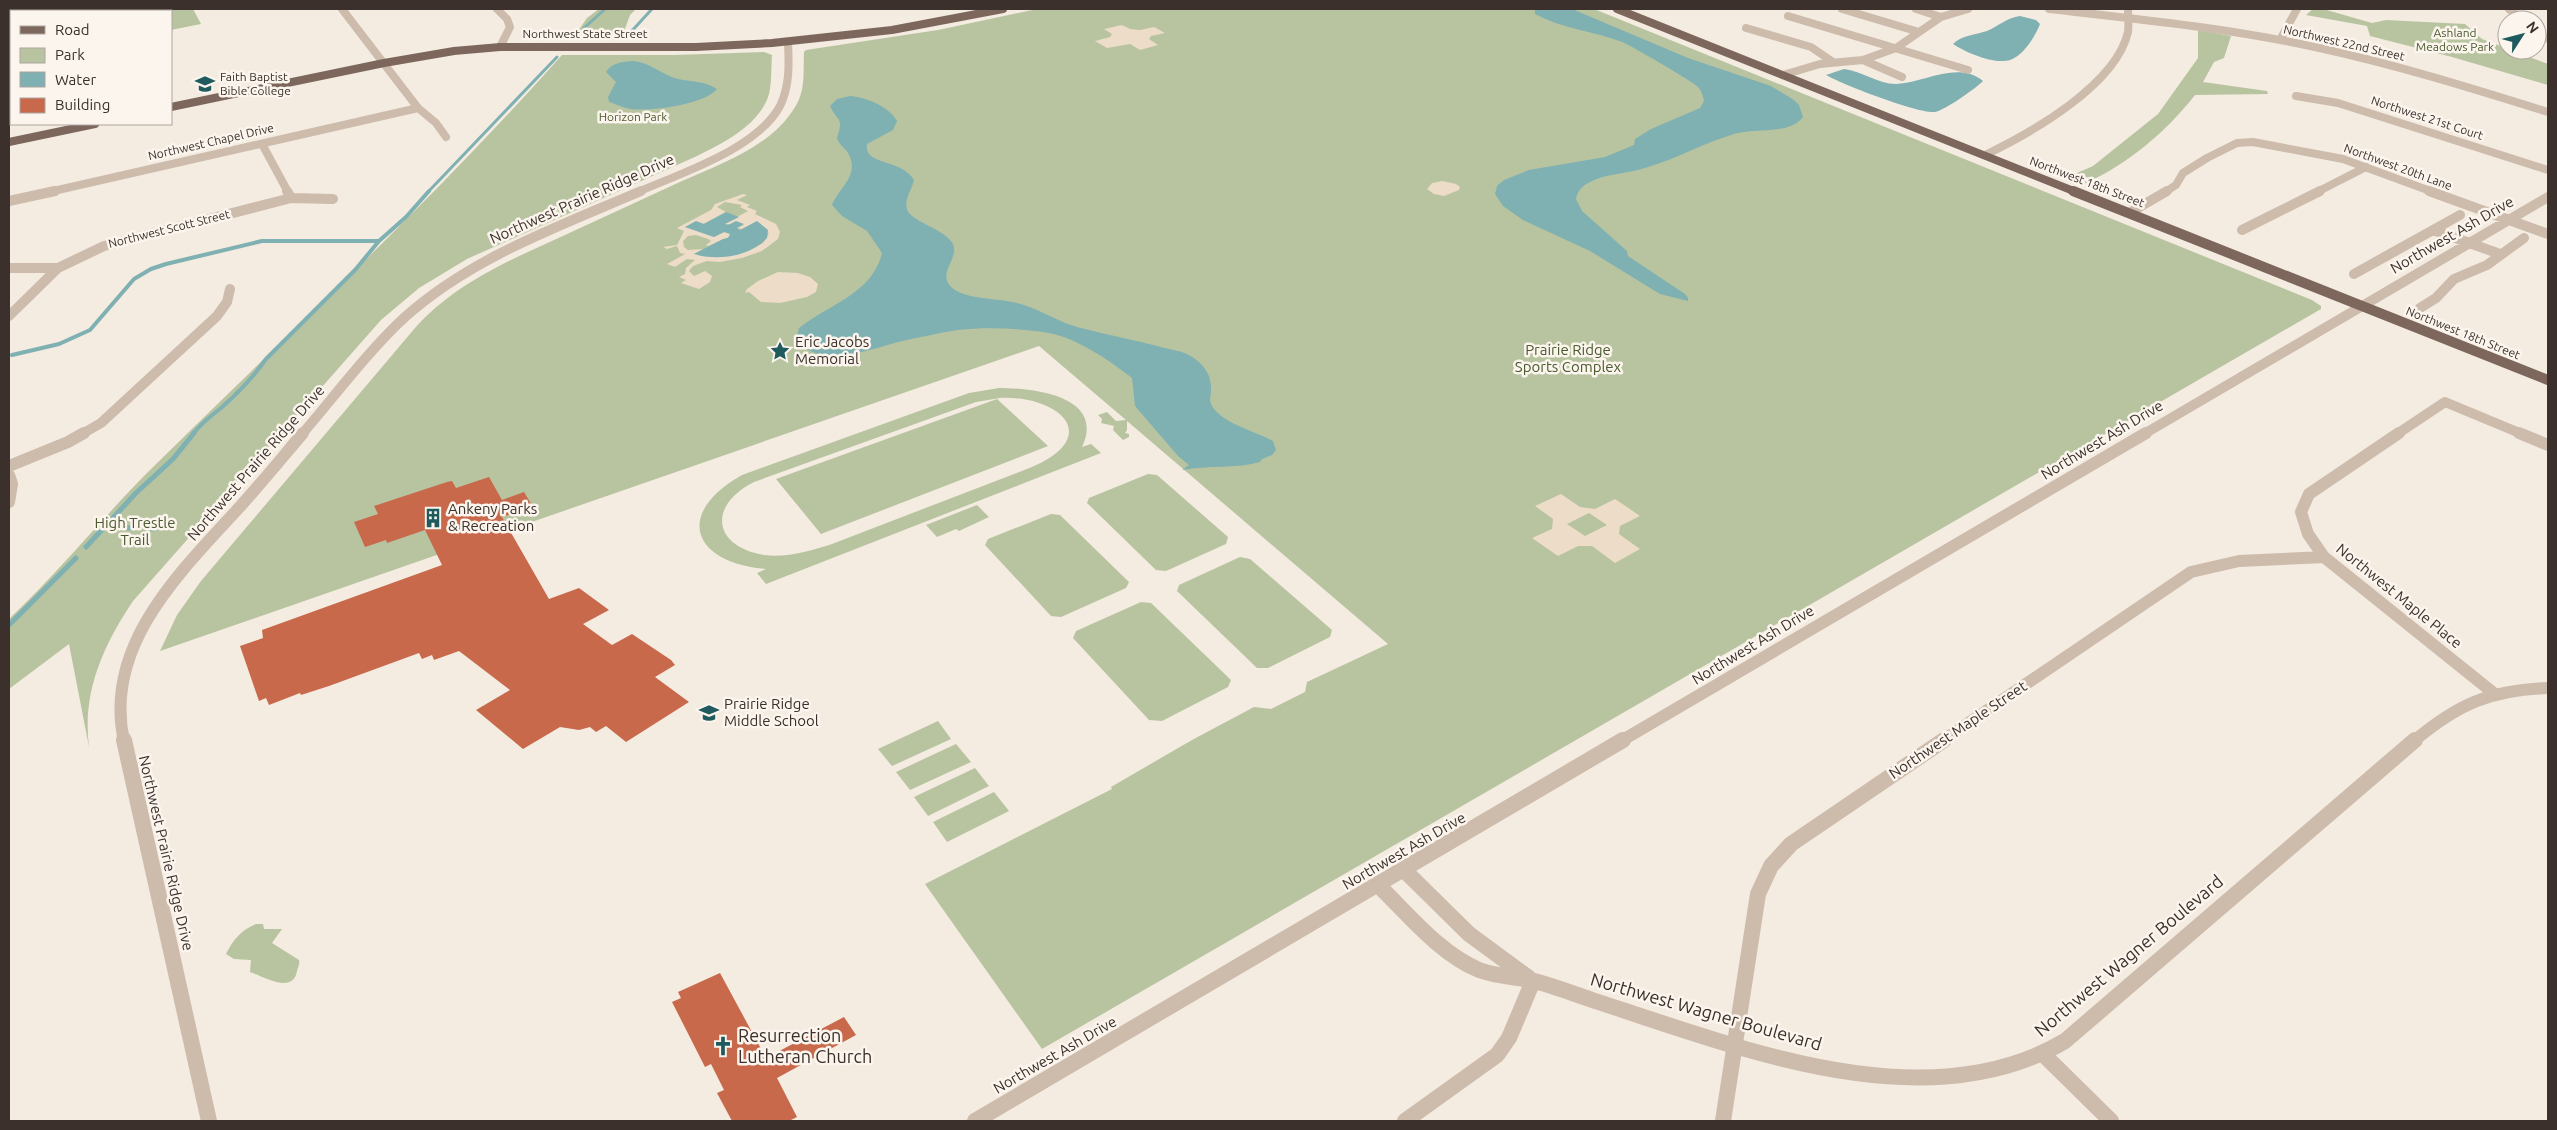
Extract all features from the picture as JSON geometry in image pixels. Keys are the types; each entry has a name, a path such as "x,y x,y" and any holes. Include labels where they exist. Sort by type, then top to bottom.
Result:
{"main road":[{"name":"Northwest State Street","path":"172,108 384,62 442,52 500,47 696,47 788,42 892,30 1003,9"},
{"name":"Northwest 18th Street","path":"1617,9 2131,212 2548,380"},
{"path":"9,142 89,125"}],"street":[{"path":"342,9 418,108 436,123 446,137"},
{"path":"498,9 507,19 510,27 500,47"},
{"path":"1842,9 1919,32"},
{"path":"1916,9 1941,17"},
{"path":"1783,75 1833,62 1863,60 1896,48 1911,40 1941,17 1968,9"},
{"name":"Northwest 22nd Street","path":"2048,9 2129,18 2280,40 2376,61 2548,112"},
{"path":"1985,155 2032,132 2083,94 2104,72 2120,50 2127,35 2128,9"},
{"path":"2280,40 2297,9"},
{"path":"1788,16 1968,70"},
{"path":"1746,28 1811,47 1833,62"},
{"name":"Northwest Prairie Ridge Drive","path":"209,1121 123,736 120,707 122,682 130,654 144,626 178,578 410,312 436,290 483,262 713,158 755,132 776,113 784,98 787,85 788,42"},
{"path":"1863,60 1902,77"},
{"name":"Northwest 21st Court","path":"2296,96 2346,105 2548,170"},
{"name":"Northwest Chapel Drive","path":"9,201 418,108"},
{"name":"Northwest 20th Lane","path":"2131,212 2176,185 2183,174 2193,166 2232,145 2253,142 2318,153 2366,167 2548,234"},
{"path":"262,144 291,198"},
{"path":"2242,230 2366,167"},
{"name":"Northwest Ash Drive","path":"974,1121 2548,197"},
{"name":"Northwest Scott Street","path":"9,316 58,268 87,252 121,240 291,198 333,199"},
{"path":"2354,274 2460,215"},
{"path":"2434,230 2500,254"},
{"path":"2420,308 2436,298 2454,279 2487,265 2524,238"},
{"path":"9,268 58,268"},
{"path":"9,466 68,442 101,423 217,316 227,302 230,289"},
{"name":"Northwest Maple Place","path":"2496,695 2324,557 2316,548 2301,518 2302,506 2308,494 2445,402 2548,446"},
{"path":"9,475 12,484 9,502"},
{"name":"Northwest Maple Street","path":"1723,1121 1758,894 1764,874 1776,856 2191,572 2211,565 2324,557"},
{"name":"Northwest Wagner Boulevard","path":"1378,885 1445,949 1479,970 1533,981 1734,1045 1821,1068 1877,1076 1932,1078 1980,1071 2044,1054 2065,1041 2441,718 2467,704 2496,695 2548,688"},
{"name":"Northwest Wagner Boulevard","path":"1404,870 1469,934 1533,981"},
{"path":"1405,1121 1481,1069 1497,1055 1509,1038 1533,981"},
{"path":"2044,1054 2111,1121"}],"green space":[{"path":"193,9 201,24 172,30 172,10 128,10"},
{"path":"599,9 636,9 630,15 622,37 587,37 572,40 587,18"},
{"name":"Prairie Ridge Sports Complex","path":"1037,9 1594,9 2312,300 2321,306 2321,309 1042,1049 925,884 1112,789 1111,787 1192,740 1254,707 1271,709 1305,692 1307,682 1388,644 1127,421 1125,433 1129,434 1129,437 1123,440 1113,430 1114,426 1101,423 1102,419 1098,415 1107,412 1116,421 1126,420 1039,346 160,651 177,615 201,581 415,328 448,298 484,274 524,254 729,160 759,143 785,121 799,101 804,74 804,52 806,50 938,30"},
{"name":"Ashland Meadows Park","path":"2313,9 2323,9 2372,23 2386,20 2465,24 2482,39 2497,45 2497,60 2537,60 2548,64 2548,85 2452,57 2370,36 2367,26 2306,15"},
{"path":"2198,30 2231,36 2224,58 2214,62 2203,82 2267,91 2268,94 2195,95 2159,134 2117,166 2086,183 2070,176 2093,166 2158,114 2198,58"},
{"path":"764,52 772,55 769,94 758,115 729,139 697,156 467,259 419,288 381,320 133,601 112,635 97,670 89,707 89,747 69,644 9,689 9,619 151,469 463,162 562,55 674,55"},
{"path":"999,388 1013,388 1047,393 1062,398 1075,406 1084,416 1087,430 1082,447 1091,444 1101,453 766,584 757,573 766,569 741,565 722,557 708,547 701,534 700,520 706,505 720,490 742,475 969,393","holes":["1000,398 1021,399 1039,403 1054,410 1065,419 1069,430 1066,442 1054,455 1032,467 832,544 798,553 781,556 764,555 747,550 734,543 726,534 722,524 723,513 729,502 739,491 754,482 976,402"]},
{"path":"997,399 1048,446 821,534 776,479"},
{"path":"1148,474 1157,475 1228,537 1226,544 1166,571 1156,570 1087,503 1089,498"},
{"path":"977,505 989,517 959,531 956,529 937,537 926,525"},
{"path":"1051,514 1060,515 1129,582 1126,588 1061,617 1051,616 985,545 988,539"},
{"path":"1240,557 1250,559 1332,630 1330,637 1268,668 1257,668 1177,591 1179,585"},
{"path":"1141,602 1151,603 1231,680 1228,687 1162,721 1149,720 1073,638 1076,631"},
{"path":"938,721 951,739 892,766 878,749"},
{"path":"956,744 971,762 910,790 896,772"},
{"path":"975,768 989,786 928,816 914,797"},
{"path":"994,792 1009,811 947,842 933,822"},
{"path":"256,924 263,924 264,929 282,929 272,943 299,960 299,966 294,978 290,982 277,982 250,972 251,960 234,959 226,954 238,936"}],"shaded area":[{"path":"1122,25 1130,29 1140,30 1154,27 1165,33 1151,36 1149,39 1158,45 1140,50 1130,44 1107,48 1095,41 1110,37 1112,34 1104,29"},
{"path":"1442,181 1456,184 1460,187 1459,190 1444,196 1434,194 1427,189 1432,183"},
{"path":"743,194 747,195 737,200 750,205 747,207 757,211 755,214 776,224 780,232 778,239 762,251 742,258 720,262 707,261 693,266 689,271 694,276 705,271 712,276 710,282 699,289 681,283 686,280 679,277 685,274 686,268 695,260 687,259 675,267 667,264 685,254 680,253 677,246 667,249 663,247 677,245 684,231 677,228 711,210 715,204","holes":["725,202 742,205 740,207 748,211 724,224 744,225 736,228 769,233 763,243 750,250 727,256 694,254 703,249 688,250 684,247 683,241 688,236 696,235 708,239 711,241 706,245 708,246 729,237 731,234 724,232 714,237 685,227 703,224 726,212 717,207"]},
{"path":"778,272 798,273 810,277 818,284 816,292 807,297 780,303 761,302 749,292 745,293 747,289 758,281"},
{"path":"1561,494 1580,507 1595,509 1615,499 1640,516 1620,526 1619,534 1640,549 1615,563 1592,546 1578,546 1558,556 1532,538 1552,529 1553,519 1535,506","holes":["1589,513 1607,525 1585,536 1567,524"]}],"water":[{"path":"1535,9 1572,9 1688,58 1771,86 1799,105 1803,117 1797,123 1790,126 1781,129 1734,134 1638,170 1597,179 1585,185 1579,191 1576,199 1582,211 1627,251 1628,256 1685,294 1688,301 1660,294 1590,251 1523,220 1503,206 1495,194 1497,186 1504,180 1529,170 1605,157 1634,145 1635,139 1651,129 1700,108 1704,101 1698,87 1637,50 1611,38 1567,27 1546,19 1535,14"},
{"path":"2020,16 2036,20 2040,24 2028,45 2015,58 1996,61 1972,54 1953,44 1965,37 1987,31 2007,20"},
{"path":"634,61 646,64 672,77 703,83 717,89 711,94 690,103 663,108 639,110 625,108 609,102 608,97 616,82 606,72 615,64"},
{"path":"1844,69 1876,80 1896,84 1952,72 1963,72 1983,81 1967,94 1935,112 1913,108 1880,98 1826,75"},
{"path":"850,96 876,103 888,111 897,121 893,130 867,144 867,151 877,159 901,168 914,180 907,198 907,209 914,217 940,232 951,241 954,252 946,276 951,287 973,296 1025,305 1077,327 1187,354 1197,360 1208,373 1211,384 1210,402 1216,411 1239,426 1273,441 1276,450 1272,455 1262,459 1260,462 1251,464 1182,470 1189,465 1178,456 1135,406 1132,378 1082,345 1049,333 1015,329 969,329 898,342 845,355 818,354 806,349 796,340 799,328 848,297 869,279 877,267 882,253 867,231 842,216 832,205 849,177 852,164 849,154 838,141 840,123 830,106 837,99"},
{"path":"726,212 739,217 725,224 728,225 736,221 744,224 737,228 740,230 757,221 768,230 767,238 751,250 732,256 713,257 694,254 728,238 730,234 724,232 714,237 685,227 696,221 704,224"}],"building":[{"name":"Prairie Ridge Middle School","path":"489,477 502,500 524,492 533,507 502,517 549,599 579,588 609,610 583,624 612,645 632,634 671,660 675,665 655,677 689,702 626,742 606,726 596,732 590,727 579,730 560,727 523,749 476,710 510,690 459,651 434,660 432,655 422,659 419,653 329,686 301,695 300,693 269,705 266,698 259,701 240,646 263,638 262,630 442,565 425,530 387,543 386,540 365,547 354,522 378,514 374,506 447,482 452,481 456,488"},
{"name":"Resurrection Lutheran Church","path":"720,973 766,1058 844,1017 856,1035 777,1078 797,1117 789,1121 732,1121 717,1093 724,1090 711,1064 705,1067 672,1002 681,998 678,992"}],"waterway":[{"path":"582,36 585,33 584,28 605,9"},
{"path":"629,34 652,9"},
{"path":"428,192 557,57"},
{"path":"379,241 406,217 429,191"},
{"path":"12,355 59,344 90,330 134,279 151,269 166,264 262,241 379,241"},
{"path":"193,434 239,391 266,359 355,270 379,241"},
{"path":"86,547 136,493 173,459 194,433"},
{"path":"107,527 132,528"},
{"path":"152,529 157,528"},
{"path":"9,625 76,558"}],"place":[{"name":"Faith Baptist Bible College","path":"205,84"},
{"name":"Eric Jacobs Memorial","path":"780,351"},
{"name":"Ankeny Parks & Recreation","path":"433,518"},
{"name":"Prairie Ridge Middle School","path":"709,713"},
{"name":"Resurrection Lutheran Church","path":"723,1046"}],"park label":[{"name":"Horizon Park","path":"633,117"},
{"name":"High Trestle Trail","path":"135,532"}]}
